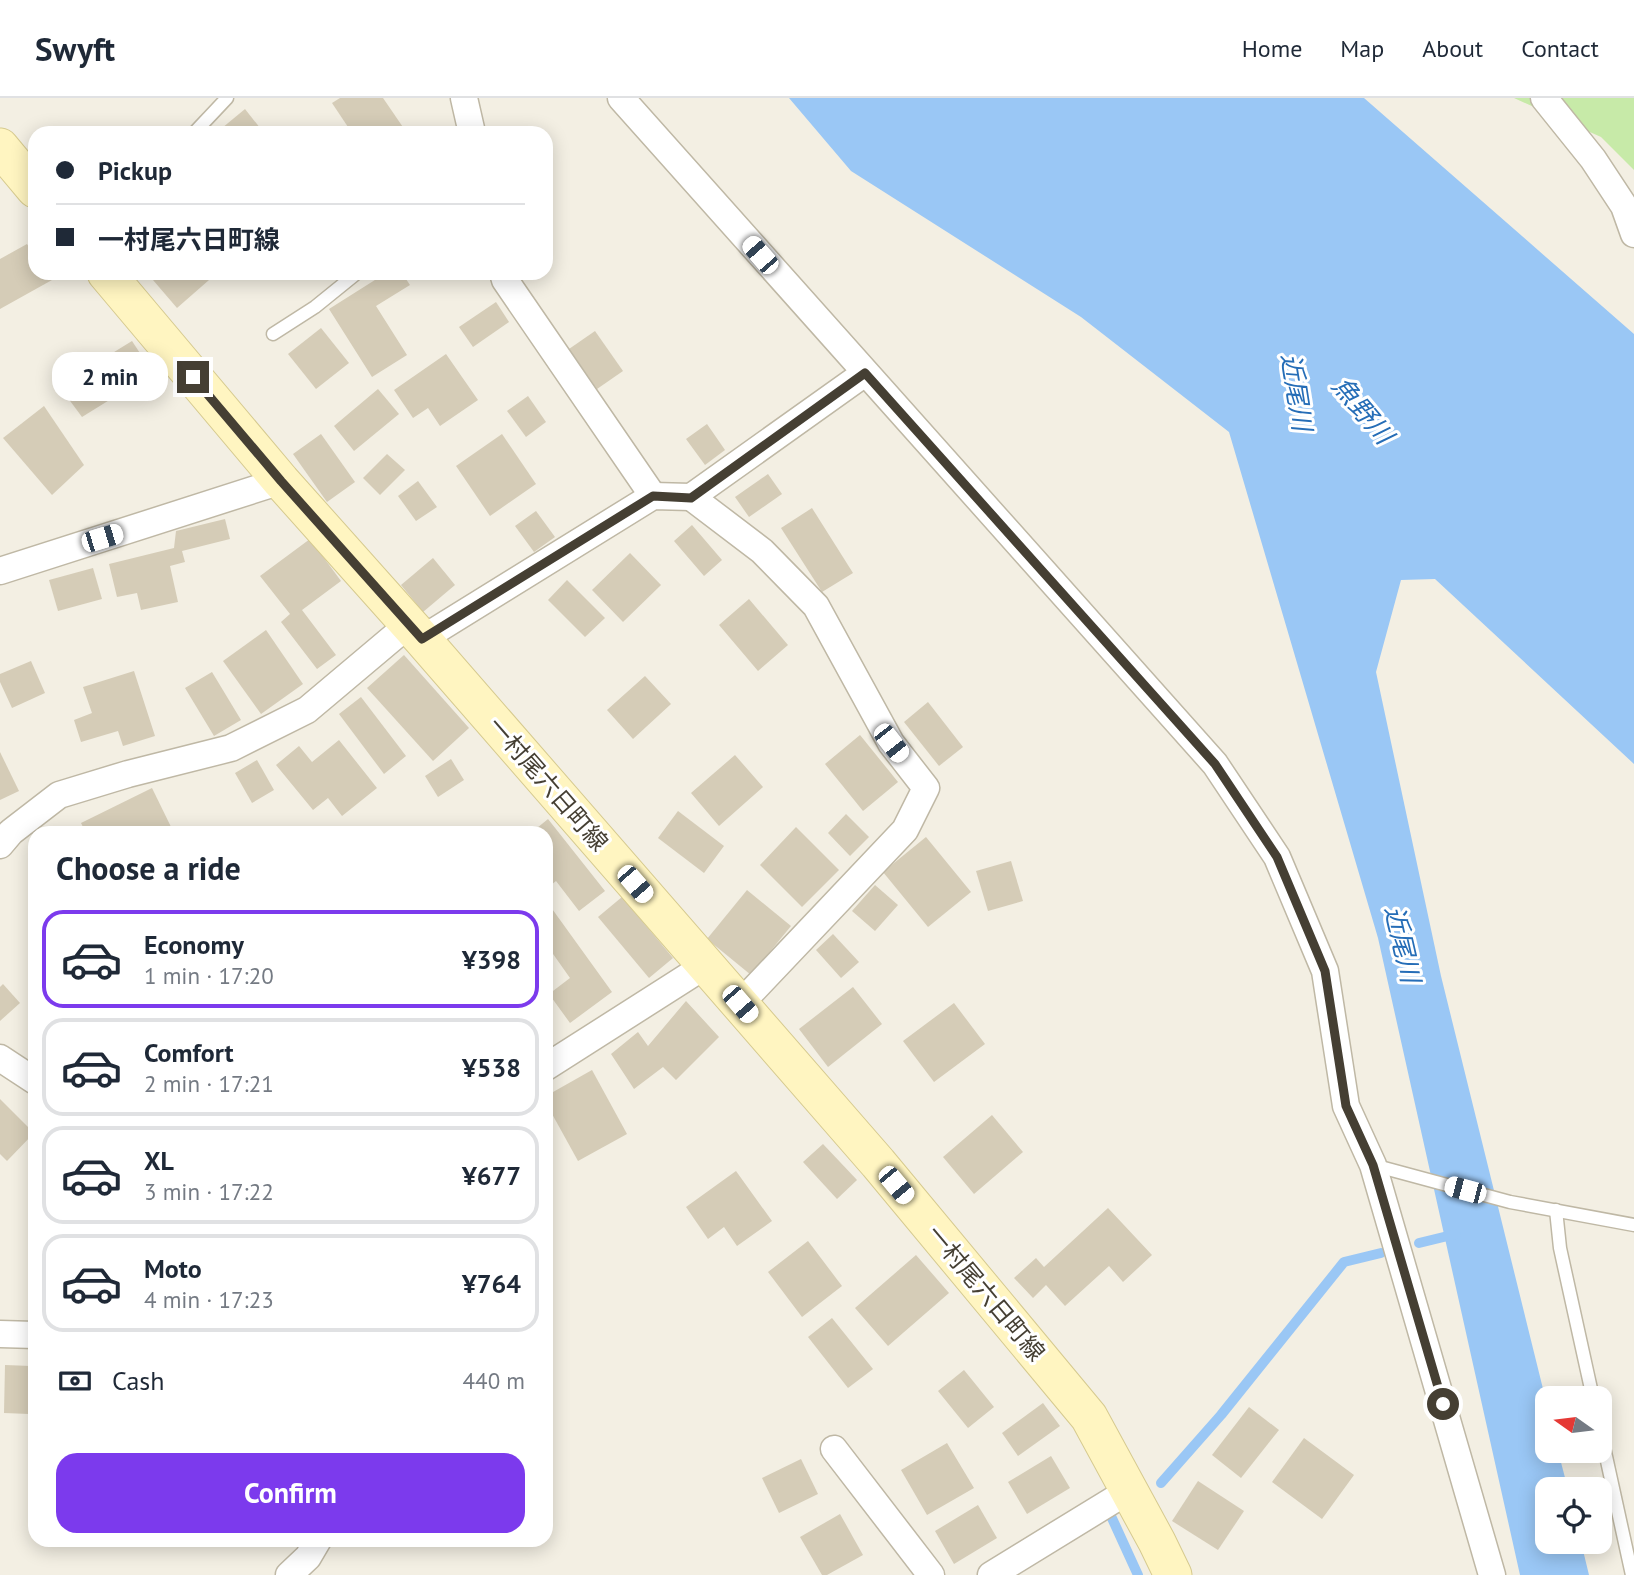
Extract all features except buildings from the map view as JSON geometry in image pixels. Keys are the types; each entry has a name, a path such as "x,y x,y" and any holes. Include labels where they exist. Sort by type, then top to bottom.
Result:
{"main road":[{"path":"0,147 28,181"},
{"name":"一村尾六日町線","path":"112,280 281,481 878,1163 1089,1417 1173,1575"}],"street":[{"path":"464,98 470,126"},
{"path":"621,98 1215,764 1277,857 1325,971 1346,1106 1373,1165 1492,1575"},
{"path":"1544,98 1593,159 1624,206 1634,234"},
{"path":"505,280 653,496"},
{"path":"691,498 865,373"},
{"path":"0,571 281,481"},
{"path":"0,845 11,832 59,794 230,748 307,710 415,632 653,496 691,498 762,551 816,606 891,743 926,788 905,830 740,1004"},
{"path":"553,1063 706,965"},
{"path":"0,1058 28,1076"},
{"path":"0,1334 28,1335"},
{"path":"834,1449 931,1575"},
{"path":"991,1575 1128,1490"},
{"path":"289,1575 308,1557 314,1547"}],"lane":[{"path":"201,126 227,98"},
{"path":"273,334 315,307 348,280"},
{"path":"1373,1165 1510,1202 1634,1225"},
{"path":"1556,1210 1560,1248 1590,1386"},
{"path":"1607,1463 1632,1575"}],"green space":[{"path":"1514,98 1634,98 1634,170 1601,137"}],"water":[{"path":"789,98 1364,98 1634,334 1634,764 1435,579 1401,580 1376,672 1441,976 1542,1386 1535,1386 1535,1463 1561,1463 1565,1477 1535,1477 1535,1554 1584,1554 1589,1575 1520,1575 1378,938 1229,432 1081,317 851,171"}],"waterway":[{"path":"1419,1243 1456,1234"},
{"path":"1161,1483 1221,1415 1344,1262 1381,1253"},
{"path":"1111,1516 1138,1575"}],"route":[{"path":"193,377 281,481 422,639 653,496 691,498 865,373 1215,764 1277,857 1325,971 1346,1106 1373,1165 1443,1404"}],"water label":[{"name":"近尾川","path":"1297,392"},
{"name":"魚野川","path":"1363,410"},
{"name":"近尾川","path":"1403,944"}]}
